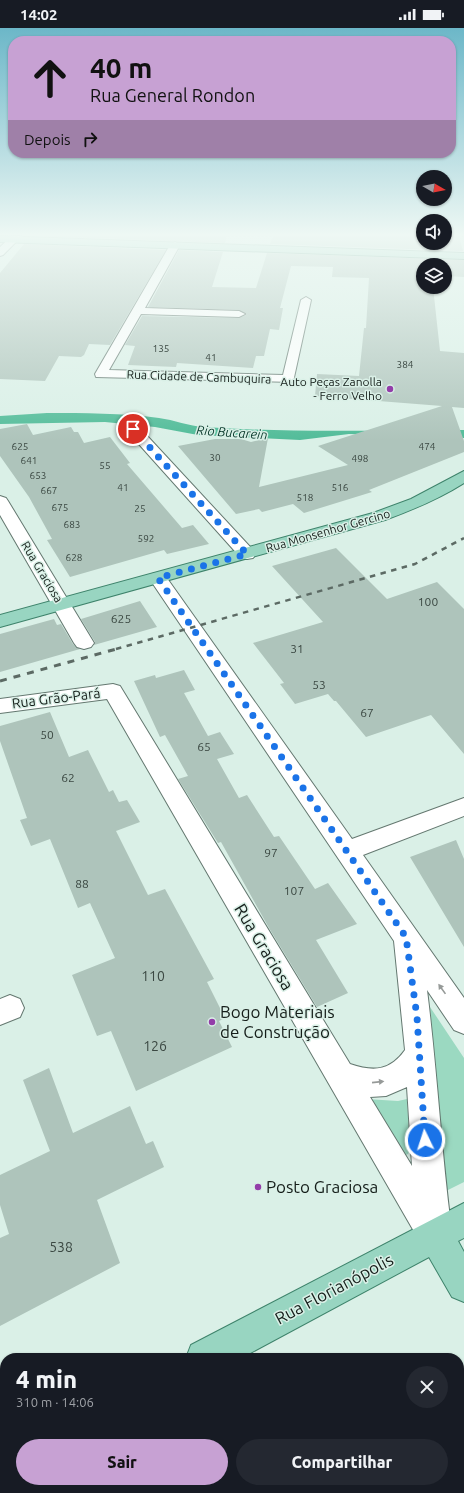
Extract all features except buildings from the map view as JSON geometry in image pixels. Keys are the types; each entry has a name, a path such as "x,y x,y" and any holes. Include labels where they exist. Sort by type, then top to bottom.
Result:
{"main road":[{"name":"Rua Monsenhor Gercino","path":"0,621 247,554 400,510 448,488 464,476"},
{"name":"Rua Florianópolis","path":"213,1353 464,1220"},
{"name":"Rua Graciosa","path":"435,1235 464,1285"}],"street":[{"path":"137,311 141,304"},
{"name":"Rua Cidade de Cambuquira","path":"137,311 101,374 288,379 305,304"},
{"path":"137,311 239,314"},
{"path":"133,429 247,554"},
{"name":"Rua Graciosa","path":"0,501 84,643"},
{"path":"158,578 464,1021"},
{"name":"Rua Graciosa","path":"113,691 435,1235"},
{"name":"Rua Grão-Pará","path":"0,706 113,691"},
{"path":"346,850 464,807"},
{"path":"406,937 414,988 420,1052 427,1170 435,1235"},
{"path":"340,1075 359,1082 378,1084 396,1078 411,1068 420,1052"}],"shaded area":[{"path":"430,1007 464,1058 464,1182 442,1193"},
{"path":"366,1099 398,1101 407,1099 410,1150 408,1154 404,1156"}],"water":[{"name":"Rio Bucarein","path":"47,413 89,413 145,416 198,426 236,429 334,431 464,430 464,438 349,434 300,440 198,435 155,427 105,422 0,424 0,416"}],"railway":[{"path":"116,649 415,564 464,538"},
{"path":"0,681 120,648"}],"place":[{"name":"Auto Peças Zanolla - Ferro Velho","path":"390,389"},
{"name":"Bogo Materiais de Construção","path":"212,1022"},
{"name":"Posto Graciosa","path":"258,1187"}],"route":[{"path":"133,429 247,554 158,578 406,937 417,1017 425,1140"}]}
